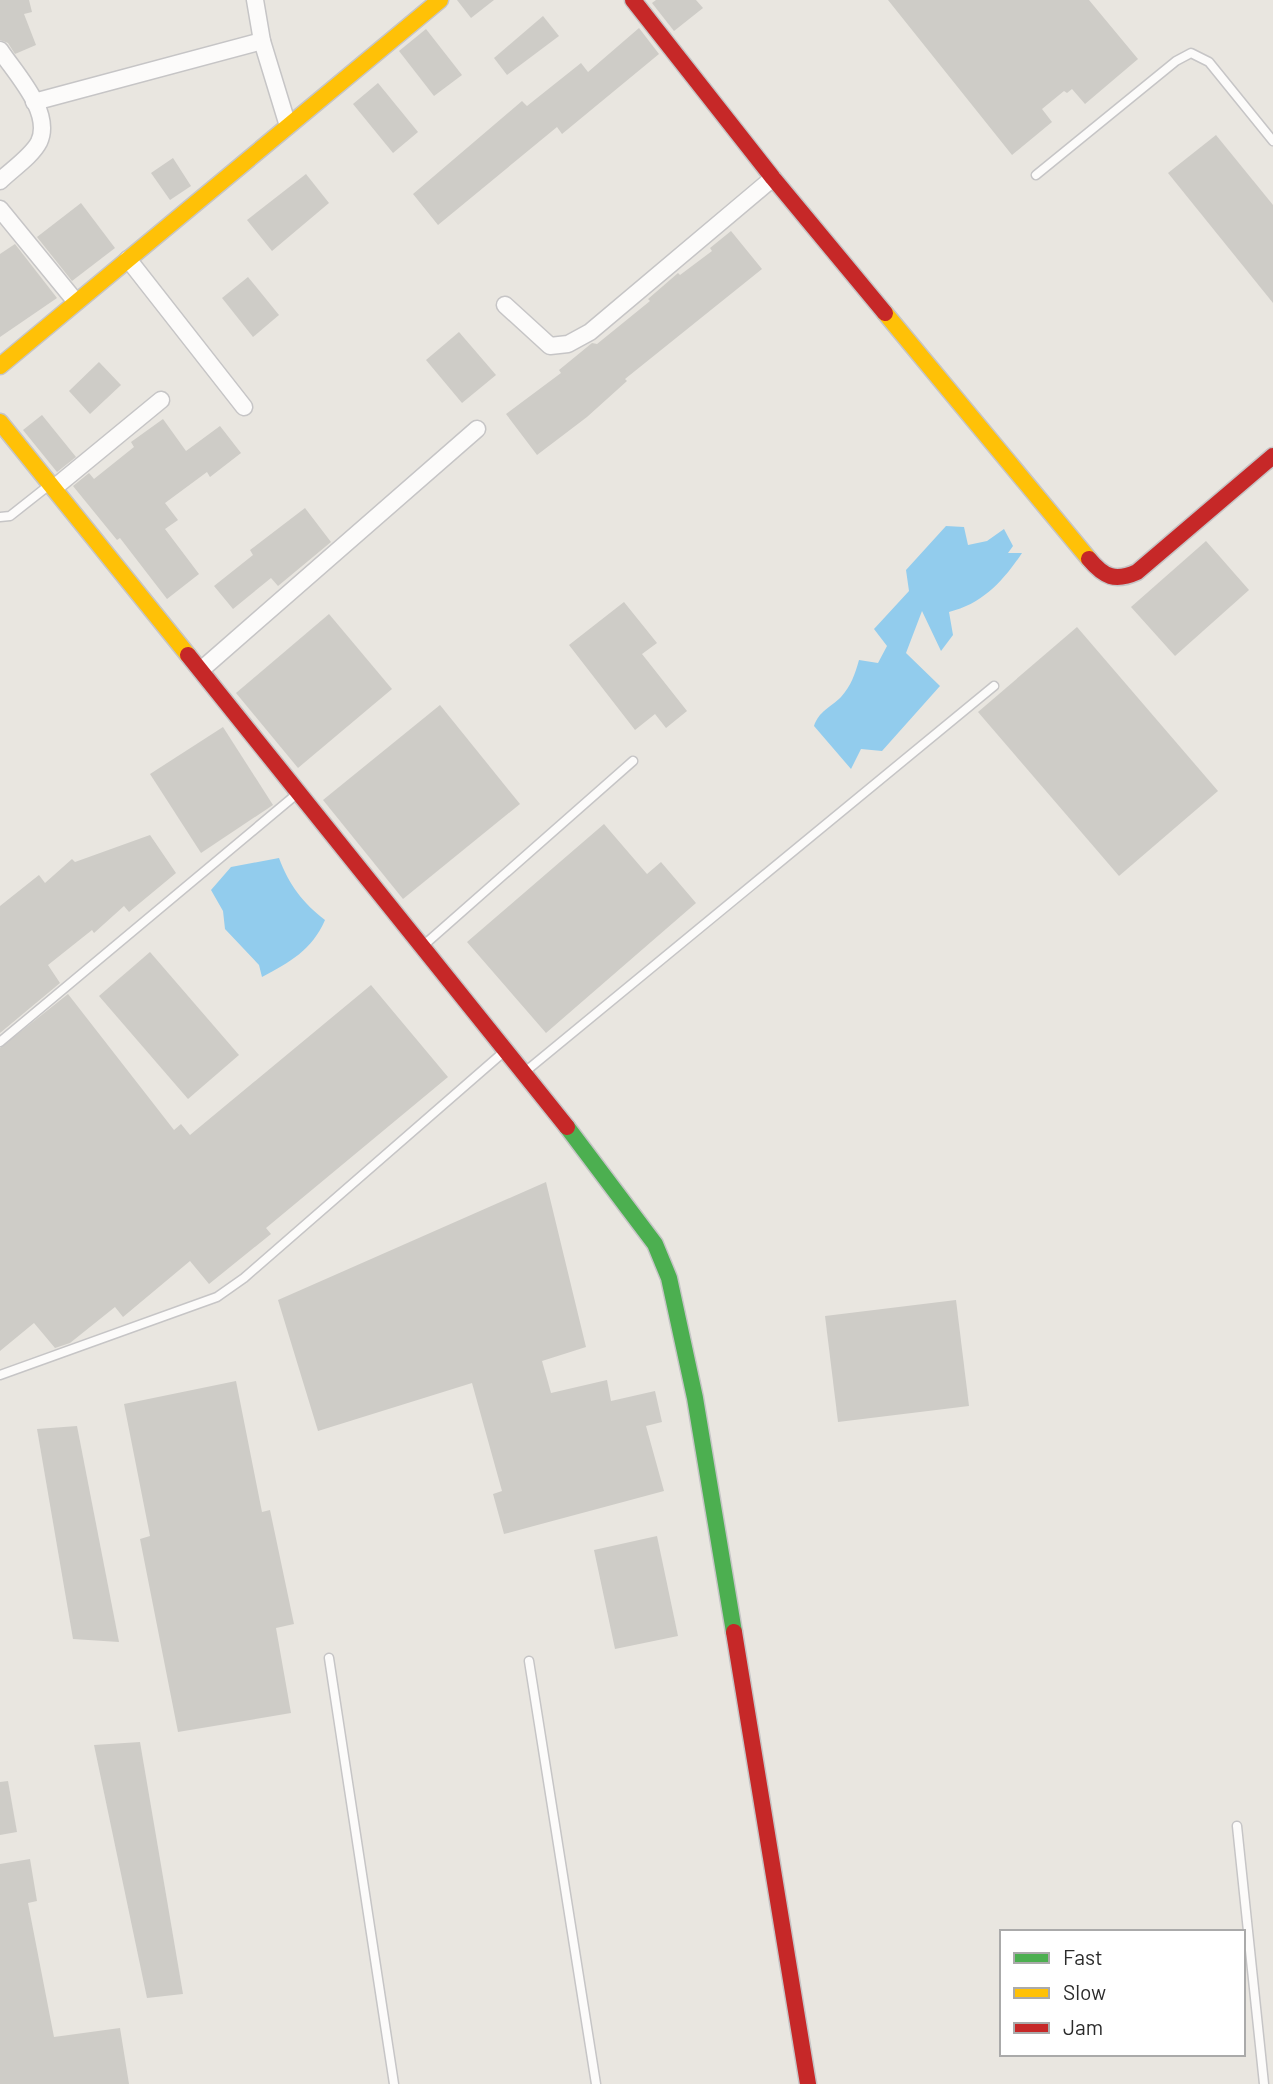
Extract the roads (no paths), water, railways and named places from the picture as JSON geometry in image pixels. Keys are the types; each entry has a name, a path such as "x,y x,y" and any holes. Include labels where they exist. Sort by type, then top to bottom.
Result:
{"street":[{"path":"256,0 261,41 288,126"},
{"path":"0,366 440,0"},
{"path":"636,1 773,178 1101,573 1112,579 1123,579 1137,572 1272,460"},
{"path":"34,102 261,41"},
{"path":"0,50 34,102 41,120 38,144 0,180"},
{"path":"505,305 550,346 568,344 590,332 773,178"},
{"path":"0,209 76,302"},
{"path":"128,259 244,407"},
{"path":"52,486 161,400"},
{"path":"0,422 506,1050 626,1202 655,1244 669,1278 695,1398 808,2084"},
{"path":"201,670 477,429"}],"lane":[{"path":"1036,175 1176,61 1191,53 1209,62 1273,141"},
{"path":"0,517 9,516 52,486"},
{"path":"524,1073 994,686"},
{"path":"422,947 633,761"},
{"path":"0,1042 298,793"},
{"path":"0,1375 217,1297 244,1278 506,1050"},
{"path":"329,1658 394,2084"},
{"path":"529,1661 596,2084"},
{"path":"1237,1826 1264,2084"}],"water":[{"path":"946,526 964,527 968,545 987,541 1004,529 1013,546 1008,553 1022,553 992,590 972,603 949,612 953,635 941,651 922,611 906,653 940,686 882,751 861,749 851,769 814,726 822,713 847,689 859,660 878,663 887,646 874,629 909,591 906,570"},
{"path":"279,858 298,893 325,920 307,947 262,977 259,965 225,929 223,911 211,890 231,867"}]}
